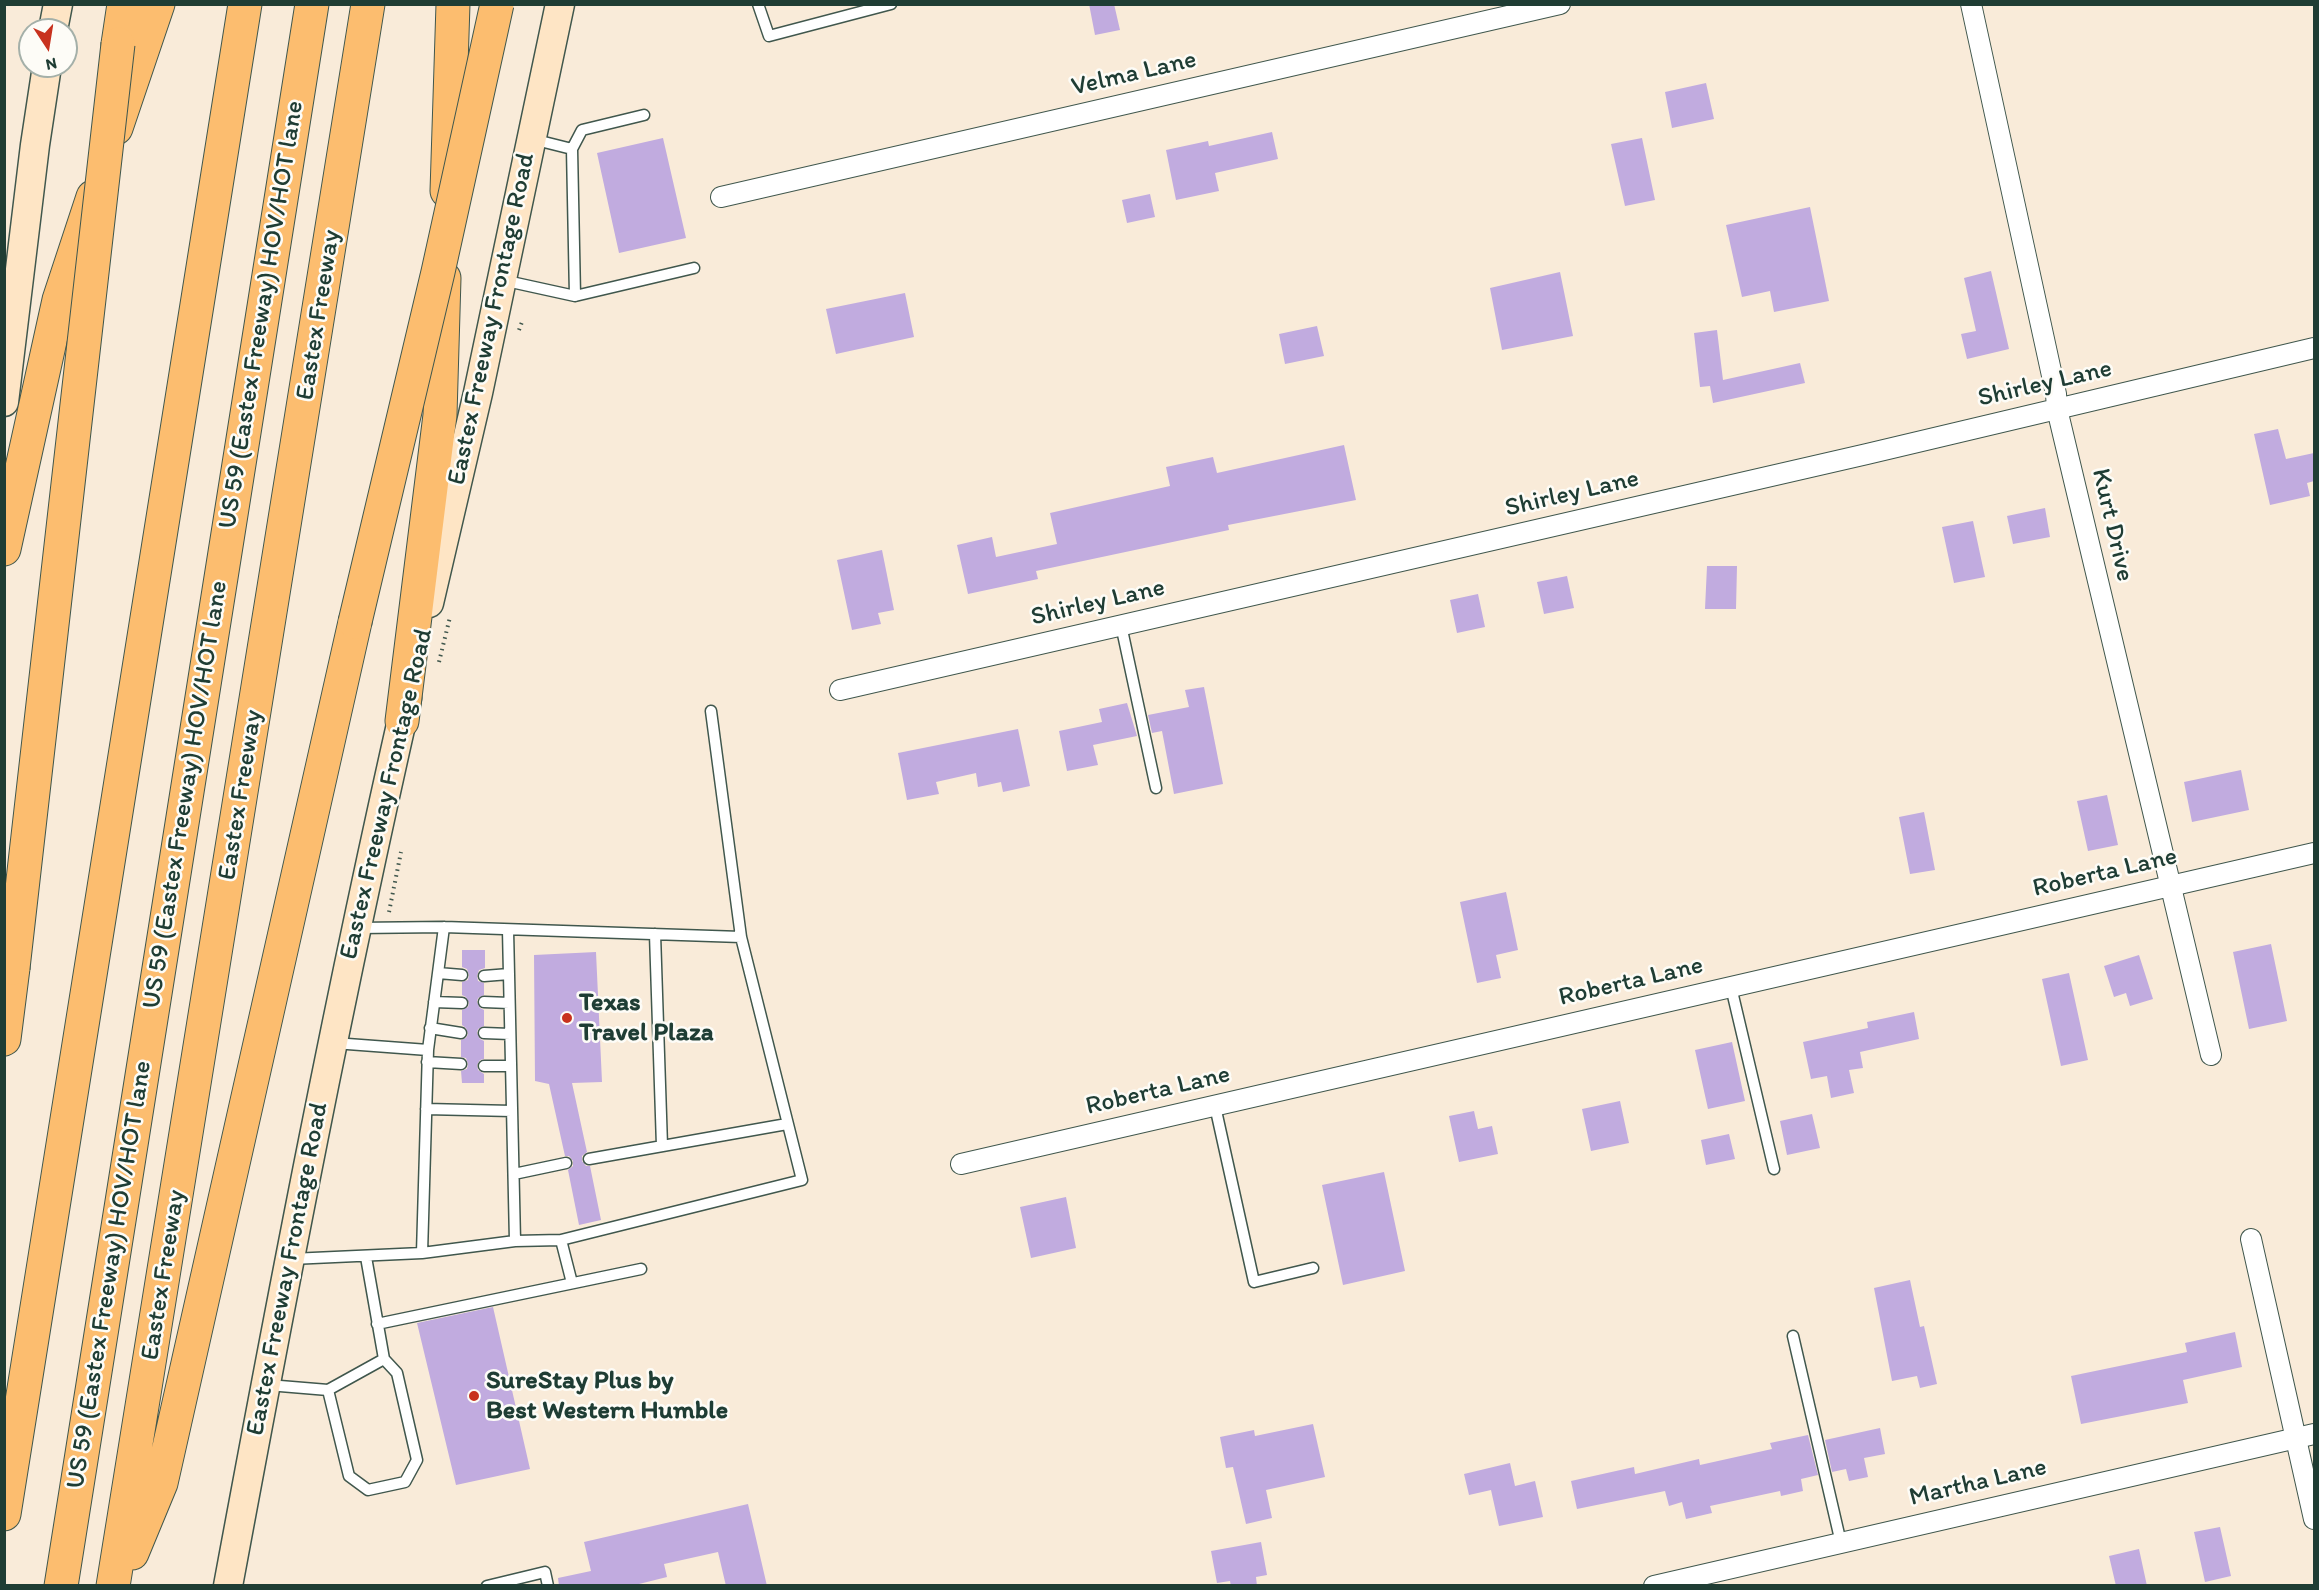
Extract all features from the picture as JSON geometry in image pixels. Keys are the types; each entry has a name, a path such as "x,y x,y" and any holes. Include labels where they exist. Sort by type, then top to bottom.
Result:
{"highway":[{"path":"118,44 119,4"},
{"path":"4,1039 124,4"},
{"path":"4,549 59,300 158,4"},
{"path":"4,1514 245,4"},
{"name":"US 59 (Eastex Freeway) HOV/HOT lane","path":"61,1586 312,4"},
{"name":"Eastex Freeway","path":"113,1586 368,4"},
{"path":"402,721 440,415 453,4"},
{"path":"118,1586 161,1483 355,622 438,272 497,4"}],"main road":[{"name":"Eastex Freeway Frontage Road","path":"228,1586 265,1385 356,928 502,279 560,4"},
{"path":"4,402 34,145 45,78"}],"street":[{"name":"Velma Lane","path":"721,197 1560,4"},
{"name":"Kurt Drive","path":"1971,4 2056,394 2057,409 2211,1055"},
{"name":"Shirley Lane","path":"840,690 2314,348"},
{"name":"Roberta Lane","path":"961,1164 2314,853"},
{"path":"2251,1239 2305,1436 2314,1519"},
{"name":"Martha Lane","path":"1654,1586 2305,1436"}],"lane":[{"path":"758,4 769,36 891,4"},
{"path":"574,296 572,149 582,130 644,115"},
{"path":"532,139 572,149"},
{"path":"502,279 574,296 694,268"},
{"path":"1121,625 1156,788"},
{"path":"290,1259 366,1257 422,1253 515,1241 561,1240 802,1180 741,937 711,711"},
{"path":"356,928 444,927 741,937"},
{"path":"422,1253 427,1062 444,927"},
{"path":"508,930 515,1241"},
{"path":"655,934 662,1146"},
{"path":"438,973 462,975"},
{"path":"484,976 509,974"},
{"path":"1731,987 1774,1169"},
{"path":"434,1002 462,1003"},
{"path":"484,1002 509,1002"},
{"path":"430,1028 461,1033"},
{"path":"484,1033 510,1034"},
{"path":"333,1043 428,1050"},
{"path":"427,1062 461,1064"},
{"path":"484,1066 511,1066"},
{"path":"1215,1106 1254,1282 1313,1268"},
{"path":"426,1109 512,1111"},
{"path":"589,1159 787,1124"},
{"path":"514,1174 566,1163"},
{"path":"561,1240 572,1283"},
{"path":"328,1390 349,1476 368,1490 405,1482 417,1460 397,1373 384,1359 366,1257"},
{"path":"377,1324 641,1269"},
{"path":"1793,1336 1840,1543"},
{"path":"265,1385 328,1390 384,1359"},
{"path":"487,1586 544,1572 548,1586"}],"path":[{"path":"515,338 522,322"},
{"path":"438,667 451,611"},
{"path":"386,928 403,841"}],"building":[{"path":"1089,4 1114,4 1120,30 1095,35"},
{"path":"1706,83 1714,119 1672,128 1665,92"},
{"path":"1272,132 1278,159 1215,173 1219,191 1176,200 1166,150 1208,141 1209,146"},
{"path":"663,138 686,238 619,253 597,153"},
{"path":"1642,138 1655,200 1625,206 1611,144"},
{"path":"1150,194 1155,217 1127,223 1122,200"},
{"path":"1810,207 1829,301 1774,312 1770,291 1742,297 1726,225"},
{"path":"1991,271 2009,349 1967,359 1961,334 1976,331 1964,278"},
{"path":"1560,272 1573,336 1502,350 1490,288"},
{"path":"905,293 914,337 836,354 826,309"},
{"path":"1317,326 1324,356 1285,364 1279,334"},
{"path":"1717,330 1723,380 1800,363 1805,383 1713,403 1710,386 1700,387 1694,333"},
{"path":"2278,429 2286,459 2314,453 2314,481 2307,483 2310,496 2270,505 2254,434"},
{"path":"1344,445 1356,500 1228,525 1229,530 1036,571 1038,579 968,594 957,545 992,537 996,557 1057,544 1050,513 1170,486 1166,467 1213,457 1217,473"},
{"path":"2045,508 2050,537 2013,544 2007,516"},
{"path":"1973,521 1985,577 1954,583 1942,527"},
{"path":"882,550 894,610 878,613 881,624 852,630 837,560"},
{"path":"1707,566 1737,566 1736,609 1705,609"},
{"path":"1567,576 1574,608 1544,614 1537,582"},
{"path":"1478,594 1485,627 1457,633 1450,600"},
{"path":"1204,687 1223,784 1174,794 1162,731 1152,733 1148,715 1189,707 1185,690"},
{"path":"1127,703 1137,736 1093,745 1098,765 1067,771 1059,731 1102,722 1099,709"},
{"path":"1018,729 1030,786 1003,792 1001,782 978,787 976,773 936,782 939,794 907,800 898,753"},
{"path":"2241,770 2249,810 2192,822 2184,782"},
{"path":"2107,795 2118,845 2088,851 2077,801"},
{"path":"1924,812 1935,870 1910,874 1899,817"},
{"path":"1506,892 1518,950 1496,955 1501,978 1477,983 1460,902"},
{"path":"2271,944 2287,1021 2249,1029 2233,952"},
{"path":"462,950 485,950 485,968 479,970 477,976 478,981 484,983 484,995 478,998 477,1002 484,1010 484,1026 478,1029 477,1033 484,1041 484,1059 480,1060 477,1065 478,1070 484,1074 484,1083 462,1083 461,1071 467,1069 468,1064 466,1058 461,1057 461,1040 468,1034 462,1025 462,1010 468,1007 469,1003 462,995 462,982 468,980 469,975 467,969 462,967"},
{"name":"Texas Travel Plaza","path":"596,952 602,1082 572,1083 587,1152 582,1156 582,1161 586,1166 590,1166 601,1220 579,1225 568,1170 573,1166 573,1161 569,1156 565,1156 549,1084 535,1081 534,955"},
{"path":"2139,955 2153,999 2130,1006 2126,993 2114,997 2104,966"},
{"path":"2069,973 2088,1060 2061,1066 2042,979"},
{"path":"1914,1012 1919,1039 1860,1052 1863,1068 1849,1070 1854,1093 1831,1098 1827,1076 1811,1079 1803,1042 1868,1028 1867,1022"},
{"path":"1732,1042 1745,1101 1708,1109 1695,1050"},
{"path":"1620,1101 1629,1143 1591,1151 1582,1109"},
{"path":"1474,1111 1478,1129 1492,1126 1498,1154 1459,1162 1449,1116"},
{"path":"1812,1114 1820,1148 1787,1155 1780,1121"},
{"path":"1729,1134 1735,1159 1706,1165 1701,1140"},
{"path":"1384,1172 1405,1271 1343,1285 1322,1185"},
{"path":"1066,1197 1076,1248 1031,1258 1020,1207"},
{"path":"1910,1280 1920,1327 1924,1326 1937,1384 1920,1388 1917,1376 1892,1381 1874,1288"},
{"name":"SureStay Plus by Best Western Humble","path":"493,1307 530,1469 456,1485 417,1323"},
{"path":"2235,1332 2242,1367 2183,1380 2188,1403 2081,1424 2071,1376 2187,1352 2185,1343"},
{"path":"1313,1424 1325,1477 1266,1490 1272,1518 1246,1524 1233,1467 1226,1468 1220,1437 1254,1430 1255,1436"},
{"path":"1880,1428 1885,1454 1864,1458 1868,1477 1849,1481 1846,1469 1832,1472 1825,1440"},
{"path":"1808,1435 1818,1475 1801,1479 1803,1491 1781,1496 1780,1491 1710,1506 1712,1513 1686,1519 1682,1502 1669,1506 1665,1491 1577,1509 1571,1481 1634,1467 1635,1474 1699,1459 1700,1465 1772,1449 1770,1443"},
{"path":"1510,1463 1515,1486 1535,1481 1543,1517 1499,1526 1491,1490 1469,1495 1464,1474"},
{"path":"748,1504 767,1586 726,1586 718,1552 664,1564 667,1577 631,1586 559,1586 558,1578 591,1571 584,1542"},
{"path":"2220,1527 2231,1576 2205,1582 2194,1532"},
{"path":"1261,1542 1267,1575 1256,1577 1257,1586 1231,1586 1230,1581 1217,1583 1211,1551"},
{"path":"2139,1549 2147,1586 2116,1586 2109,1556"}],"place":[{"name":"Texas Travel Plaza","path":"567,1018"},
{"name":"SureStay Plus by Best Western Humble","path":"474,1396"}]}
